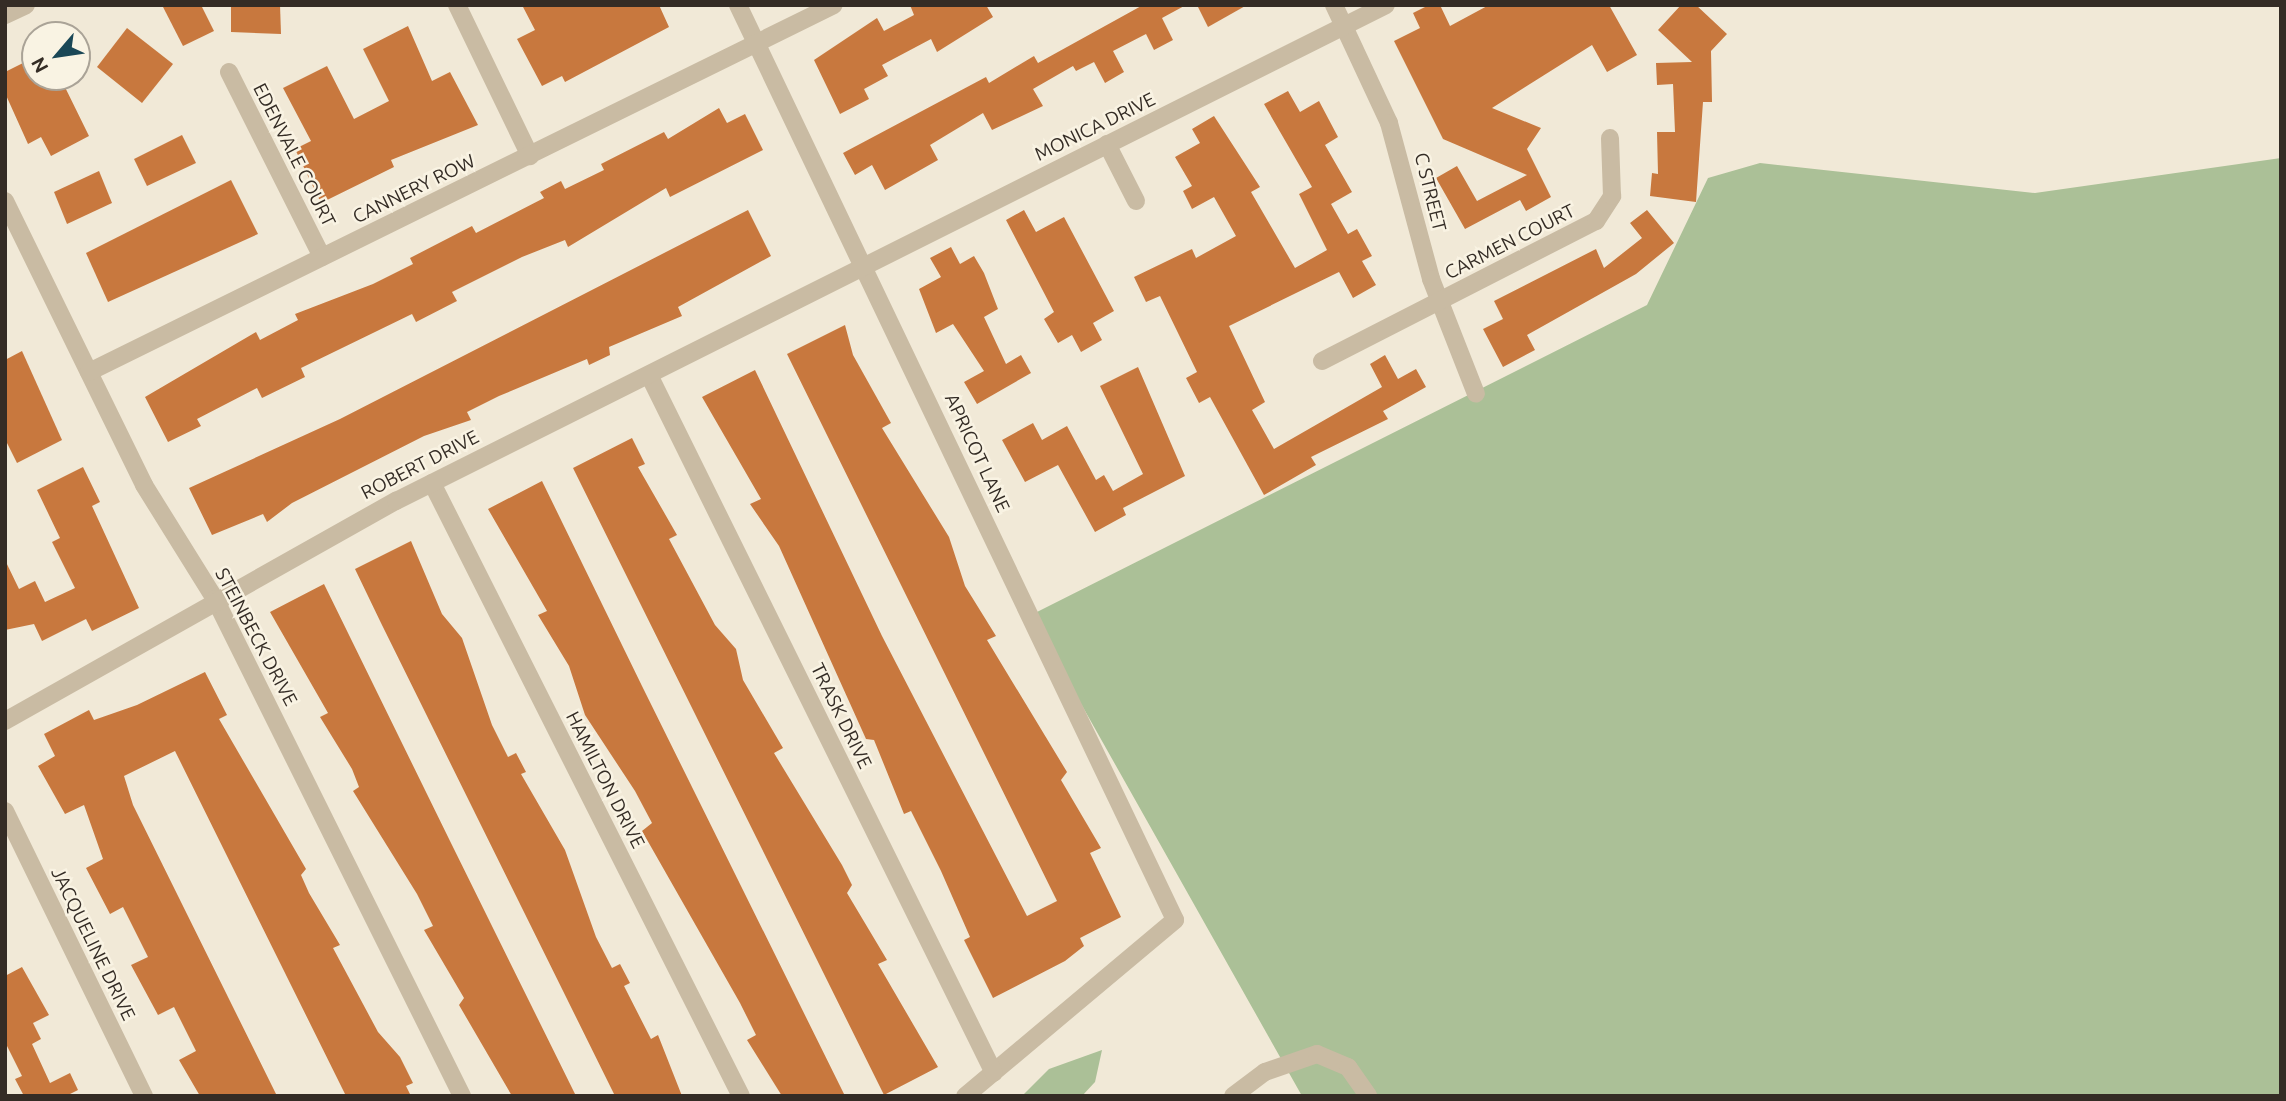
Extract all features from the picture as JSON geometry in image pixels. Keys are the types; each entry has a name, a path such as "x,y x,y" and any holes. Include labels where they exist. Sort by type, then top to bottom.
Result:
{"street":[{"path":"5,15 26,5"},
{"path":"457,5 530,156"},
{"name":"APRICOT LANE","path":"738,5 1175,920 993,1073"},
{"name":"CANNERY ROW","path":"89,372 834,5"},
{"name":"C STREET","path":"1334,5 1389,123 1439,302 1476,394"},
{"name":"MONICA DRIVE","path":"864,264 1387,5"},
{"name":"EDENVALE COURT","path":"229,72 322,257"},
{"name":"CARMEN COURT","path":"1322,361 1596,221 1612,196 1610,138"},
{"path":"1108,144 1136,201"},
{"name":"STEINBECK DRIVE","path":"5,201 144,485 215,599 462,1096"},
{"name":"ROBERT DRIVE","path":"5,722 215,599 432,483 650,377 864,264"},
{"name":"TRASK DRIVE","path":"650,377 993,1073"},
{"name":"HAMILTON DRIVE","path":"432,483 741,1096"},
{"name":"JACQUELINE DRIVE","path":"5,811 144,1096"},
{"path":"1233,1096 1265,1072 1317,1054 1348,1067 1368,1096"},
{"path":"965,1096 993,1073"}],"green space":[{"path":"2281,158 2281,1096 1302,1096 1031,615 1647,305 1708,178 1760,163 2035,193"},
{"path":"1102,1050 1095,1082 1082,1096 1022,1096 1049,1069"}],"building":[{"path":"162,5 201,5 214,31 183,46"},
{"path":"231,5 280,5 281,34 231,32"},
{"path":"522,5 659,5 669,27 565,82 562,76 542,86 517,39 535,30"},
{"path":"910,5 986,5 993,17 937,52 931,39 882,65 888,76 864,89 869,99 840,114 814,60 877,18 884,31 914,15"},
{"path":"1143,5 1186,5 1162,18 1173,40 1154,50 1146,34 1113,51 1124,72 1105,83 1094,62 1076,71 1073,66 1033,89 1043,106 992,130 983,113 930,145 938,160 885,190 872,165 855,175 843,153 986,77 989,83 1034,56 1038,63"},
{"path":"1197,5 1247,5 1208,27"},
{"path":"1429,5 1440,5 1450,26 1489,5 1609,5 1637,55 1607,72 1592,45 1492,108 1541,128 1527,149 1551,197 1526,211 1520,200 1465,229 1436,178 1457,166 1477,201 1527,175 1443,139 1394,41 1420,28 1413,13"},
{"path":"1681,5 1696,5 1727,34 1711,51 1712,102 1703,102 1696,202 1650,196 1652,173 1658,174 1657,132 1675,132 1673,84 1657,85 1656,63 1692,62 1658,30"},
{"path":"408,26 432,81 450,72 478,125 391,160 394,167 321,203 295,149 311,141 283,88 327,66 354,119 389,101 363,49"},
{"path":"127,28 173,64 142,103 97,67"},
{"path":"21,64 21,91 67,91 89,136 51,156 41,137 28,144 5,93 5,72"},
{"path":"1288,91 1300,112 1319,101 1338,137 1325,145 1352,192 1331,204 1348,234 1357,229 1372,256 1362,261 1376,285 1353,298 1339,272 1229,326 1265,402 1252,410 1274,449 1382,387 1370,364 1385,355 1398,379 1416,369 1426,387 1383,411 1388,419 1311,457 1316,465 1264,495 1210,397 1199,403 1186,378 1197,372 1160,296 1146,302 1134,277 1192,249 1196,258 1236,236 1214,197 1192,209 1183,191 1192,186 1175,157 1200,143 1192,129 1214,116 1260,187 1251,192 1295,268 1327,250 1299,194 1312,187 1264,104"},
{"path":"719,108 727,123 745,114 763,150 670,197 666,188 568,247 565,240 522,257 452,292 457,301 416,322 412,314 301,368 305,377 262,398 257,388 197,419 201,426 168,442 145,397 256,332 260,340 298,320 295,314 373,284 413,264 410,258 472,226 476,233 544,198 540,192 561,181 565,189 604,170 601,164 664,132 668,139"},
{"path":"182,135 196,163 147,186 134,159"},
{"path":"99,171 112,203 67,224 54,192"},
{"path":"231,180 258,234 108,302 86,253"},
{"path":"748,210 771,256 678,307 682,316 609,347 610,355 589,365 587,359 499,396 467,412 471,420 424,436 292,503 267,522 263,514 212,535 189,488 340,419"},
{"path":"1024,210 1036,232 1064,217 1114,311 1093,323 1102,340 1081,352 1072,335 1058,343 1044,319 1054,312 1006,220"},
{"path":"1647,210 1674,243 1636,274 1527,335 1535,350 1503,367 1483,329 1503,319 1494,301 1596,249 1604,268 1642,238 1630,223"},
{"path":"951,247 960,264 974,256 984,273 998,309 984,317 1006,364 1021,355 1031,373 977,404 964,382 984,371 953,324 936,333 919,289 941,277 930,258"},
{"path":"845,325 853,355 891,423 882,428 949,537 965,586 996,636 987,640 1067,772 1061,780 1101,848 1090,853 1121,917 1080,938 1084,946 1065,961 993,998 964,940 970,937 941,871 911,811 904,814 874,740 866,739 779,546 750,504 761,499 702,397 755,370 882,636 1027,916 1057,901 787,354"},
{"path":"22,351 62,440 17,463 5,439 5,360"},
{"path":"1138,367 1185,476 1123,508 1126,515 1095,532 1058,465 1025,482 1002,440 1033,423 1042,440 1067,426 1096,480 1104,475 1113,491 1143,474 1100,386"},
{"path":"632,438 645,464 638,467 677,535 669,539 715,625 736,649 743,680 783,748 774,753 842,865 852,885 847,893 887,960 878,964 938,1067 884,1095 573,468"},
{"path":"83,467 100,502 92,506 139,608 92,631 86,619 42,641 34,624 5,630 5,560 19,589 35,581 45,602 75,588 52,542 60,538 37,490"},
{"path":"542,481 845,1096 782,1096 747,1040 756,1035 740,1003 642,831 652,823 635,791 585,715 569,666 538,615 547,611 488,509"},
{"path":"411,541 442,614 462,638 492,725 508,757 516,753 526,772 521,774 565,850 596,937 612,968 620,964 630,983 624,986 651,1039 658,1035 682,1096 615,1096 381,623 355,569"},
{"path":"324,584 576,1096 512,1096 459,1005 464,998 424,930 433,926 417,894 353,791 359,787 352,769 320,717 328,713 270,612"},
{"path":"205,672 227,715 219,719 306,869 301,875 309,893 340,945 333,948 378,1032 400,1057 413,1083 406,1086 411,1096 346,1096 175,751 124,776 133,805 277,1096 200,1096 179,1060 196,1051 174,1007 158,1015 131,965 148,957 123,907 110,914 86,868 103,859 84,805 65,814 38,766 55,756 44,734 89,710 94,720 137,705"},
{"path":"22,967 49,1015 33,1023 41,1039 32,1044 50,1083 70,1073 78,1090 66,1096 24,1096 15,1079 22,1076 5,1042 5,976"}]}
